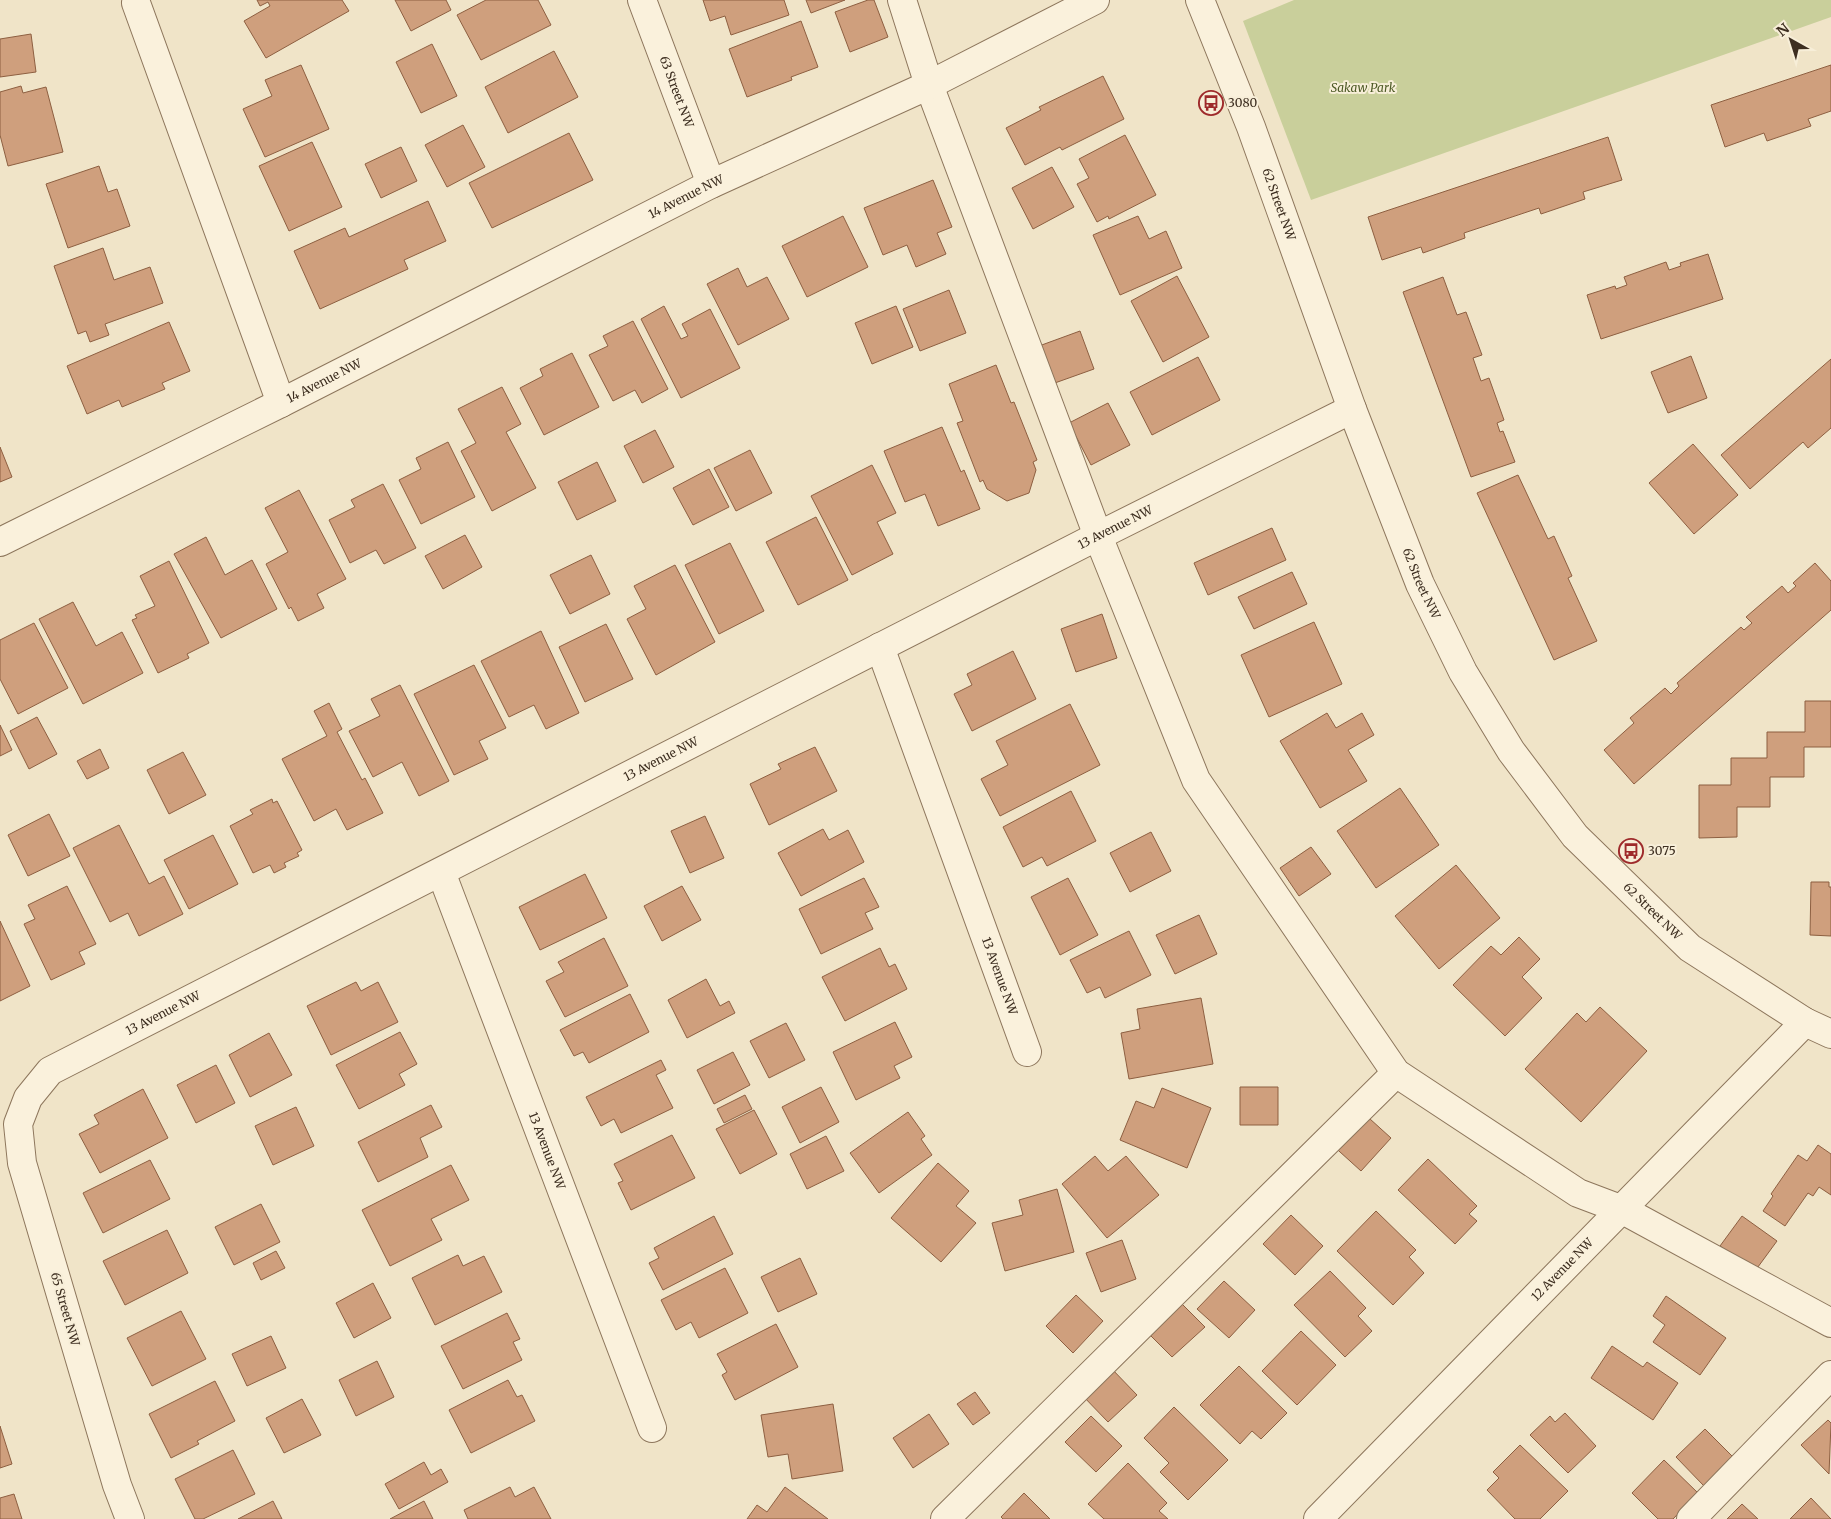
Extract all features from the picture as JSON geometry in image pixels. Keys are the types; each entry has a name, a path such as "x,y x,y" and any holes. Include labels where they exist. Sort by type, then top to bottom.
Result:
{"street":[{"name":"63 Street NW","path":"642,0 711,184"},
{"path":"902,0 929,85 1098,536 1196,780 1396,1073 1578,1193 1623,1210 1831,1323"},
{"name":"14 Avenue NW","path":"0,542 711,184 929,85 1095,0"},
{"name":"62 Street NW","path":"1200,0 1251,127 1352,410 1420,584 1463,672 1511,751 1575,836 1690,948 1805,1022 1831,1034"},
{"name":"14 Avenue NW","path":"136,3 281,402"},
{"name":"13 Avenue NW","path":"28,1098 50,1071 73,1058 1098,536 1352,410"},
{"name":"13 Avenue NW","path":"880,647 1027,1052"},
{"name":"13 Avenue NW","path":"441,872 652,1428"},
{"name":"12 Avenue NW","path":"1318,1519 1623,1210 1805,1022"},
{"path":"945,1519 1396,1073"},
{"name":"65 Street NW","path":"28,1098 18,1124 22,1163 116,1485 130,1519"},
{"path":"1691,1519 1831,1375"}],"green space":[{"name":"Sakaw Park","path":"1294,0 1831,0 1831,17 1311,200 1243,21"}],"building":[{"path":"257,0 342,0 349,11 266,58 244,21 270,6 268,2 260,6"},
{"path":"395,0 446,0 451,10 411,31"},
{"path":"486,0 538,0 551,25 481,60 457,15"},
{"path":"703,0 784,0 789,15 731,35 725,16 710,21"},
{"path":"806,0 845,0 811,13"},
{"path":"868,0 874,0 888,37 850,52 835,12"},
{"path":"801,21 818,67 791,77 792,80 747,97 729,49"},
{"path":"31,34 36,72 0,77 0,39"},
{"path":"432,44 457,96 421,113 396,62"},
{"path":"554,51 578,97 508,133 485,87"},
{"path":"301,65 329,129 265,157 243,109 272,96 265,80"},
{"path":"1831,65 1831,111 1808,119 1811,126 1767,141 1764,133 1725,147 1711,105"},
{"path":"1103,76 1124,119 1062,150 1060,147 1025,165 1006,128 1041,110 1039,107"},
{"path":"21,86 23,93 46,87 63,152 8,166 0,135 0,92"},
{"path":"463,125 485,167 447,187 425,145"},
{"path":"569,133 593,180 492,228 469,183"},
{"path":"1125,135 1156,195 1109,219 1108,216 1097,222 1077,184 1089,178 1079,159"},
{"path":"1608,137 1622,180 1583,192 1585,199 1541,214 1539,208 1464,233 1465,238 1423,253 1421,247 1382,260 1368,217"},
{"path":"312,142 342,207 289,231 259,166"},
{"path":"401,147 417,181 381,198 365,164"},
{"path":"99,166 108,192 117,189 130,226 68,248 46,184"},
{"path":"1052,167 1074,207 1033,229 1012,188"},
{"path":"933,180 952,227 937,233 946,254 916,267 907,245 883,255 864,208"},
{"path":"428,201 446,241 404,260 408,269 320,309 294,251 345,228 349,237"},
{"path":"843,216 868,267 807,297 782,246"},
{"path":"1138,216 1149,239 1166,231 1182,268 1120,295 1093,235"},
{"path":"103,248 114,280 150,267 163,303 105,324 109,335 90,342 86,331 78,334 54,266"},
{"path":"1708,254 1723,299 1601,339 1587,295 1615,286 1616,289 1627,285 1624,277 1666,262 1669,270 1681,266 1680,263"},
{"path":"738,268 747,287 767,277 789,319 738,345 707,284"},
{"path":"1177,276 1209,337 1163,362 1131,301"},
{"path":"1443,277 1457,315 1466,312 1482,355 1473,358 1481,381 1489,378 1504,420 1497,423 1500,432 1503,431 1515,462 1471,477 1403,292"},
{"path":"949,290 966,333 920,351 903,309"},
{"path":"664,306 681,339 688,336 682,324 710,309 740,368 681,398 641,319"},
{"path":"896,306 913,347 872,364 855,323"},
{"path":"633,321 668,389 642,403 635,390 613,401 589,355 608,346 603,336"},
{"path":"169,322 190,371 162,383 165,389 122,407 119,400 87,414 67,366"},
{"path":"1080,331 1094,369 1052,384 1039,346"},
{"path":"572,353 599,407 544,435 520,388 543,376 540,369"},
{"path":"1691,356 1707,398 1668,413 1651,372"},
{"path":"1198,357 1220,400 1152,435 1130,392"},
{"path":"1831,359 1831,428 1808,448 1803,442 1750,489 1721,455"},
{"path":"996,365 1011,403 1014,402 1037,460 1033,462 1036,470 1029,493 1007,501 987,489 983,480 980,482 957,423 963,421 949,384"},
{"path":"502,387 521,424 506,432 536,488 492,511 461,451 476,443 458,409"},
{"path":"1108,403 1130,445 1091,465 1069,423"},
{"path":"942,427 961,472 964,470 980,509 938,526 925,494 905,502 884,451"},
{"path":"655,430 674,467 643,483 624,446"},
{"path":"448,442 475,497 421,524 399,480 421,469 416,458"},
{"path":"1693,444 1738,495 1694,534 1649,483"},
{"path":"0,447 12,477 0,482"},
{"path":"750,450 772,493 736,511 714,468"},
{"path":"597,462 616,501 577,520 558,482"},
{"path":"872,465 896,513 877,522 893,554 852,575 811,496"},
{"path":"709,469 729,507 693,525 673,488"},
{"path":"1518,475 1548,539 1554,536 1572,576 1568,578 1597,641 1554,660 1477,493"},
{"path":"383,484 416,548 384,564 376,550 350,563 329,520 355,507 351,500"},
{"path":"299,490 346,579 317,594 324,608 298,621 291,607 289,609 266,564 288,552 265,508"},
{"path":"816,517 848,580 798,605 766,542"},
{"path":"1272,528 1286,560 1208,595 1194,563"},
{"path":"465,535 482,567 443,589 425,556"},
{"path":"206,537 225,575 252,560 277,609 221,638 174,554"},
{"path":"730,543 764,611 719,634 685,565"},
{"path":"591,555 610,594 570,614 550,575"},
{"path":"169,561 209,643 187,654 189,658 158,673 132,620 137,618 135,615 155,606 140,576"},
{"path":"1815,563 1831,581 1831,610 1634,784 1604,750 1634,723 1630,718 1665,688 1671,694 1679,686 1677,683 1741,627 1744,630 1752,623 1746,617 1782,586 1788,593 1796,586 1793,583"},
{"path":"675,565 715,642 656,675 627,619 646,609 634,586"},
{"path":"1292,572 1307,604 1254,629 1238,597"},
{"path":"73,602 96,646 122,632 143,673 83,704 39,619"},
{"path":"1102,614 1117,658 1076,672 1061,629"},
{"path":"1314,622 1342,684 1269,717 1241,655"},
{"path":"34,623 68,688 18,714 0,679 0,640"},
{"path":"606,624 633,679 585,702 559,647"},
{"path":"541,631 579,713 546,729 534,705 509,717 481,661"},
{"path":"1013,651 1036,699 972,731 954,694 972,685 967,674"},
{"path":"474,665 506,728 479,741 488,759 454,775 414,694"},
{"path":"400,685 449,781 419,796 402,762 373,777 349,731 380,716 371,699"},
{"path":"1805,701 1831,701 1831,747 1804,747 1804,777 1770,777 1770,807 1737,807 1737,837 1699,838 1699,785 1731,785 1731,758 1767,758 1767,732 1805,732"},
{"path":"329,703 342,729 337,732 362,780 365,778 383,813 347,830 336,809 314,821 282,759 327,736 314,711"},
{"path":"1070,704 1100,765 1000,816 981,779 1008,765 996,741"},
{"path":"1327,713 1336,728 1362,713 1374,735 1348,750 1367,781 1320,808 1280,741"},
{"path":"37,717 57,754 29,769 10,731"},
{"path":"0,725 12,750 0,756"},
{"path":"815,747 837,791 769,825 750,784 781,769 778,764"},
{"path":"100,749 109,768 87,779 77,761"},
{"path":"183,752 206,795 169,814 147,770"},
{"path":"1400,788 1439,845 1376,888 1337,831"},
{"path":"1071,791 1096,841 1047,866 1042,857 1023,867 1003,827"},
{"path":"272,799 273,803 277,801 302,850 297,853 299,856 284,863 286,867 274,873 270,865 253,873 230,826 253,814 250,810"},
{"path":"49,814 70,856 28,876 8,835"},
{"path":"705,816 724,858 690,873 671,831"},
{"path":"119,825 149,884 164,876 183,914 139,936 128,913 110,922 73,848"},
{"path":"823,829 829,840 848,830 864,862 801,896 778,853"},
{"path":"1151,832 1171,871 1130,892 1110,853"},
{"path":"213,835 238,884 189,909 164,860"},
{"path":"1311,847 1331,874 1299,896 1280,868"},
{"path":"1456,865 1500,918 1439,969 1395,916"},
{"path":"585,874 607,918 540,950 519,907"},
{"path":"864,878 879,907 865,913 873,929 821,954 799,909"},
{"path":"1068,878 1098,935 1060,955 1031,897"},
{"path":"1811,882 1829,882 1829,887 1831,887 1831,936 1810,935"},
{"path":"67,886 96,944 79,952 85,964 51,980 24,924 35,919 28,905"},
{"path":"682,886 701,920 662,941 644,906"},
{"path":"1199,915 1217,954 1175,974 1156,935"},
{"path":"0,921 30,986 0,1001"},
{"path":"1129,931 1151,975 1105,998 1100,987 1087,993 1070,960"},
{"path":"1519,937 1540,959 1522,977 1542,998 1505,1036 1453,985 1491,946 1501,955"},
{"path":"604,938 628,986 565,1017 546,981 564,972 558,962"},
{"path":"880,948 889,967 895,964 907,989 845,1021 822,977"},
{"path":"706,979 720,1006 729,1001 735,1013 687,1038 668,1000"},
{"path":"356,982 361,991 378,982 398,1022 331,1055 307,1006"},
{"path":"630,994 649,1032 589,1063 583,1052 574,1056 560,1030"},
{"path":"1201,998 1213,1064 1129,1079 1121,1033 1140,1029 1137,1009"},
{"path":"1600,1007 1647,1051 1581,1122 1525,1069 1577,1013 1586,1022"},
{"path":"895,1022 912,1057 894,1066 900,1078 856,1100 833,1052"},
{"path":"786,1023 805,1060 769,1078 750,1041"},
{"path":"400,1032 417,1064 399,1074 405,1085 359,1109 336,1065"},
{"path":"269,1033 292,1075 250,1097 229,1055"},
{"path":"733,1052 750,1085 714,1104 697,1070"},
{"path":"661,1060 666,1070 656,1075 673,1108 621,1133 614,1119 601,1126 586,1097"},
{"path":"216,1065 235,1103 196,1123 177,1085"},
{"path":"821,1087 839,1122 800,1143 782,1107"},
{"path":"1240,1087 1278,1087 1278,1125 1240,1125"},
{"path":"1162,1088 1211,1108 1187,1168 1120,1140 1136,1101 1154,1108"},
{"path":"143,1089 168,1138 100,1173 79,1134 99,1124 94,1115"},
{"path":"745,1095 752,1109 724,1123 717,1109"},
{"path":"431,1105 442,1127 420,1138 428,1157 378,1182 358,1142"},
{"path":"296,1107 314,1146 273,1165 255,1126"},
{"path":"1359,1109 1391,1138 1361,1171 1329,1142"},
{"path":"754,1110 777,1154 740,1174 716,1129"},
{"path":"908,1112 925,1136 921,1139 932,1155 879,1193 850,1153"},
{"path":"672,1135 695,1178 631,1210 618,1183 623,1181 614,1164"},
{"path":"826,1136 844,1171 807,1189 790,1154"},
{"path":"1818,1145 1831,1154 1831,1195 1819,1187 1813,1196 1808,1193 1785,1226 1763,1211 1773,1196 1771,1194 1798,1155 1807,1161"},
{"path":"1095,1156 1108,1171 1126,1156 1159,1195 1107,1238 1062,1184"},
{"path":"1428,1159 1477,1206 1469,1214 1477,1221 1455,1244 1398,1190"},
{"path":"150,1160 170,1199 103,1233 83,1193"},
{"path":"938,1163 969,1191 956,1206 976,1223 941,1262 891,1218"},
{"path":"451,1165 469,1200 431,1219 442,1240 390,1266 362,1210"},
{"path":"1057,1189 1074,1252 1005,1271 992,1223 1023,1215 1019,1200"},
{"path":"261,1204 280,1242 234,1265 215,1227"},
{"path":"1376,1211 1416,1250 1409,1257 1424,1273 1393,1305 1337,1251"},
{"path":"1291,1215 1323,1246 1295,1275 1263,1244"},
{"path":"714,1216 733,1254 663,1290 649,1263 659,1258 654,1248"},
{"path":"1742,1216 1777,1241 1755,1271 1720,1246"},
{"path":"167,1230 188,1273 125,1305 103,1261"},
{"path":"1122,1240 1136,1279 1101,1292 1086,1253"},
{"path":"276,1251 285,1268 261,1280 253,1263"},
{"path":"458,1255 463,1266 484,1256 502,1292 435,1325 412,1278"},
{"path":"800,1258 817,1294 778,1312 761,1277"},
{"path":"725,1268 748,1313 699,1338 691,1322 676,1330 661,1300"},
{"path":"1330,1271 1366,1308 1358,1316 1372,1331 1345,1357 1294,1305"},
{"path":"1224,1281 1255,1310 1229,1338 1197,1309"},
{"path":"373,1283 391,1318 354,1338 336,1303"},
{"path":"1076,1295 1103,1321 1073,1353 1046,1326"},
{"path":"1666,1296 1726,1338 1700,1375 1653,1342 1665,1325 1653,1316"},
{"path":"1177,1299 1205,1327 1172,1357 1145,1330"},
{"path":"181,1311 206,1359 152,1386 127,1338"},
{"path":"507,1313 520,1339 513,1342 522,1360 463,1389 441,1346"},
{"path":"776,1324 798,1367 735,1400 722,1375 727,1372 717,1354"},
{"path":"1301,1331 1336,1365 1297,1405 1262,1371"},
{"path":"271,1336 286,1368 247,1386 232,1354"},
{"path":"1612,1346 1643,1367 1647,1362 1678,1383 1653,1420 1591,1378"},
{"path":"377,1361 394,1397 356,1416 339,1380"},
{"path":"1239,1366 1287,1413 1261,1439 1252,1431 1240,1444 1200,1405"},
{"path":"1110,1367 1137,1395 1108,1422 1081,1394"},
{"path":"508,1380 517,1397 522,1395 535,1421 471,1453 449,1410"},
{"path":"215,1381 235,1421 197,1441 199,1444 171,1458 149,1414"},
{"path":"975,1392 990,1413 973,1425 957,1404"},
{"path":"302,1399 321,1435 284,1453 266,1418"},
{"path":"833,1404 843,1471 792,1479 788,1454 768,1457 761,1415"},
{"path":"1174,1407 1228,1460 1188,1500 1160,1472 1169,1463 1144,1438"},
{"path":"1565,1413 1596,1446 1568,1473 1530,1435 1550,1416 1555,1422"},
{"path":"929,1414 949,1444 913,1468 893,1438"},
{"path":"1091,1416 1122,1446 1096,1472 1065,1442"},
{"path":"1828,1420 1831,1423 1829,1474 1801,1445"},
{"path":"0,1426 12,1464 0,1468"},
{"path":"1705,1429 1733,1457 1704,1486 1676,1457"},
{"path":"1520,1445 1568,1491 1540,1519 1515,1519 1487,1490 1499,1478 1493,1472"},
{"path":"233,1450 255,1494 203,1519 195,1519 175,1479"},
{"path":"1664,1460 1698,1493 1673,1519 1658,1519 1632,1493"},
{"path":"424,1462 431,1475 441,1469 448,1482 399,1509 385,1484"},
{"path":"1128,1463 1167,1503 1159,1511 1168,1519 1104,1519 1088,1504"},
{"path":"510,1487 515,1497 534,1487 551,1519 468,1519 464,1510"},
{"path":"785,1487 828,1519 747,1519 757,1505 767,1512"},
{"path":"1024,1493 1050,1519 1003,1519 1001,1517"},
{"path":"14,1494 22,1519 0,1519 0,1498"},
{"path":"1811,1498 1831,1519 1790,1519"},
{"path":"273,1501 282,1519 238,1519"},
{"path":"424,1501 433,1519 390,1519"},
{"path":"1742,1504 1758,1519 1727,1519"}],"place":[{"name":"3080","path":"1211,103"},
{"name":"3075","path":"1631,851"}]}
